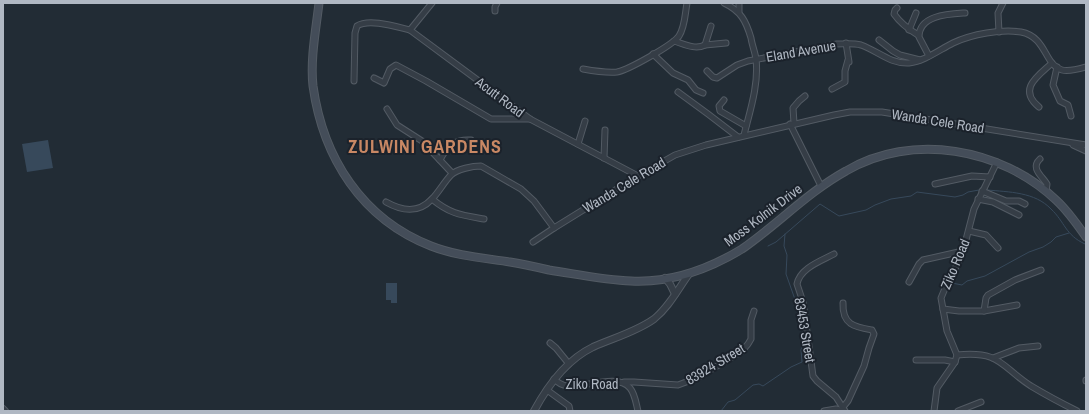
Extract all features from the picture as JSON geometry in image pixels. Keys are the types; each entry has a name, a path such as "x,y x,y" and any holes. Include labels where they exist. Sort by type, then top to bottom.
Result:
{"main road":[{"name":"Moss Kolnik Drive","path":"319,3 313,55 313,86 318,109 332,154 346,179 363,200 380,216 405,233 431,246 478,257 610,280 633,281 689,274 712,265 742,249 821,186 858,164 896,152 931,149 961,152 997,162 1018,172 1046,191 1066,210 1086,237"},
{"name":"Moss Kolnik Drive","path":"315,93 316,62 324,3"}],"street":[{"path":"410,30 432,3"},
{"path":"495,11 495,6 497,3"},
{"path":"583,69 617,72 627,69 674,41 679,36 684,23 687,3"},
{"path":"724,3 739,12 746,24 756,59 755,84 744,135"},
{"path":"739,3 739,12"},
{"path":"999,32 998,13 1003,3"},
{"path":"897,8 894,14 904,26 918,34 921,44 929,56"},
{"path":"918,34 924,25 931,19 965,12"},
{"path":"909,30 916,13"},
{"name":"Acutt Road","path":"354,82 355,33 357,26 364,22 390,25 410,30 530,119 638,176"},
{"path":"705,45 711,26"},
{"name":"Eland Avenue","path":"707,71 713,77 717,78 737,65 756,59 846,43 860,45 897,62 910,62 921,60 964,39 999,32 1023,32 1032,36 1043,46 1052,63 1057,67"},
{"path":"879,40 900,55 921,60"},
{"path":"674,41 699,48 705,45 726,43"},
{"name":"Eland Avenue","path":"846,43 849,67"},
{"path":"653,54 673,73 688,80 696,90 703,93"},
{"path":"832,89 845,82 845,71 848,60"},
{"path":"1039,107 1031,98 1029,93 1030,85 1052,63"},
{"path":"374,78 384,83 390,69 396,65 422,78 491,119 530,119"},
{"path":"1072,116 1069,106 1060,102 1054,87 1057,67 1065,71 1086,67"},
{"path":"678,92 738,137"},
{"path":"805,96 793,108 792,124 821,186"},
{"path":"724,100 719,106 720,111 746,126"},
{"path":"387,109 398,125 418,138 452,173"},
{"name":"Wanda Cele Road","path":"533,242 638,176 675,156 706,145 744,135 850,112 882,112 1086,145"},
{"path":"578,144 584,122"},
{"path":"604,158 605,130"},
{"path":"440,160 446,150 454,143 464,139 471,140"},
{"path":"1071,143 1086,151"},
{"path":"1040,159 1036,166 1039,175 1047,184 1046,191"},
{"name":"Ziko Road","path":"957,355 947,331 941,298 963,251 978,199 997,162"},
{"path":"386,202 395,208 408,210 421,206 432,199 452,173 476,166 484,168 521,189 534,202 554,228"},
{"path":"935,184 972,176 990,177"},
{"path":"982,191 1006,201 1019,201 1025,204"},
{"path":"432,199 445,209 455,214 484,219"},
{"path":"978,199 993,202 1019,215"},
{"path":"969,231 986,235 998,248"},
{"path":"910,282 919,264 923,260 963,251"},
{"name":"83453 Street","path":"834,254 811,266 802,274 797,284 803,302 813,376 833,394 844,410"},
{"path":"984,311 986,298 988,295 1014,280 1041,270"},
{"path":"534,411 554,379 569,364 591,348 639,328 653,319 665,309 689,274"},
{"path":"665,278 675,294"},
{"path":"824,411 836,409 844,410 864,366 868,348 874,334 872,330 858,328 848,323 843,309 843,303"},
{"path":"942,309 984,311 1017,305"},
{"name":"83924 Street","path":"624,382 678,385 697,378 742,351 748,344 751,339 751,320 754,311"},
{"path":"550,343 569,364"},
{"path":"993,358 1019,348 1038,346"},
{"path":"934,411 937,388 955,362 957,355 981,354 1002,363 1030,385 1077,411"},
{"path":"916,360 945,360 955,362"},
{"name":"Ziko Road","path":"554,379 558,383 569,386 615,381 624,382 630,387 633,393 638,411"},
{"path":"547,390 569,406 570,411"},
{"path":"958,411 981,402"}],"water":[{"path":"48,140 53,168 27,172 22,144"},
{"path":"386,283 397,283 397,303 391,303 391,300 386,300"}],"waterway":[{"path":"768,246 776,242 820,204 839,216 866,210 891,199 911,196 917,192 955,197 979,190"},
{"path":"987,190 1004,191 1030,196 1045,203 1056,214 1073,237 1085,244"},
{"path":"952,283 962,285 967,281 985,276 1029,252 1043,247 1056,237 1069,233"},
{"path":"721,411 728,402 735,400 753,385 759,384 763,386 791,367 802,362 801,350 805,340 797,305 786,274 787,255 784,246 785,234"}],"district":[{"name":"ZULWINI GARDENS","path":"425,146"}]}
